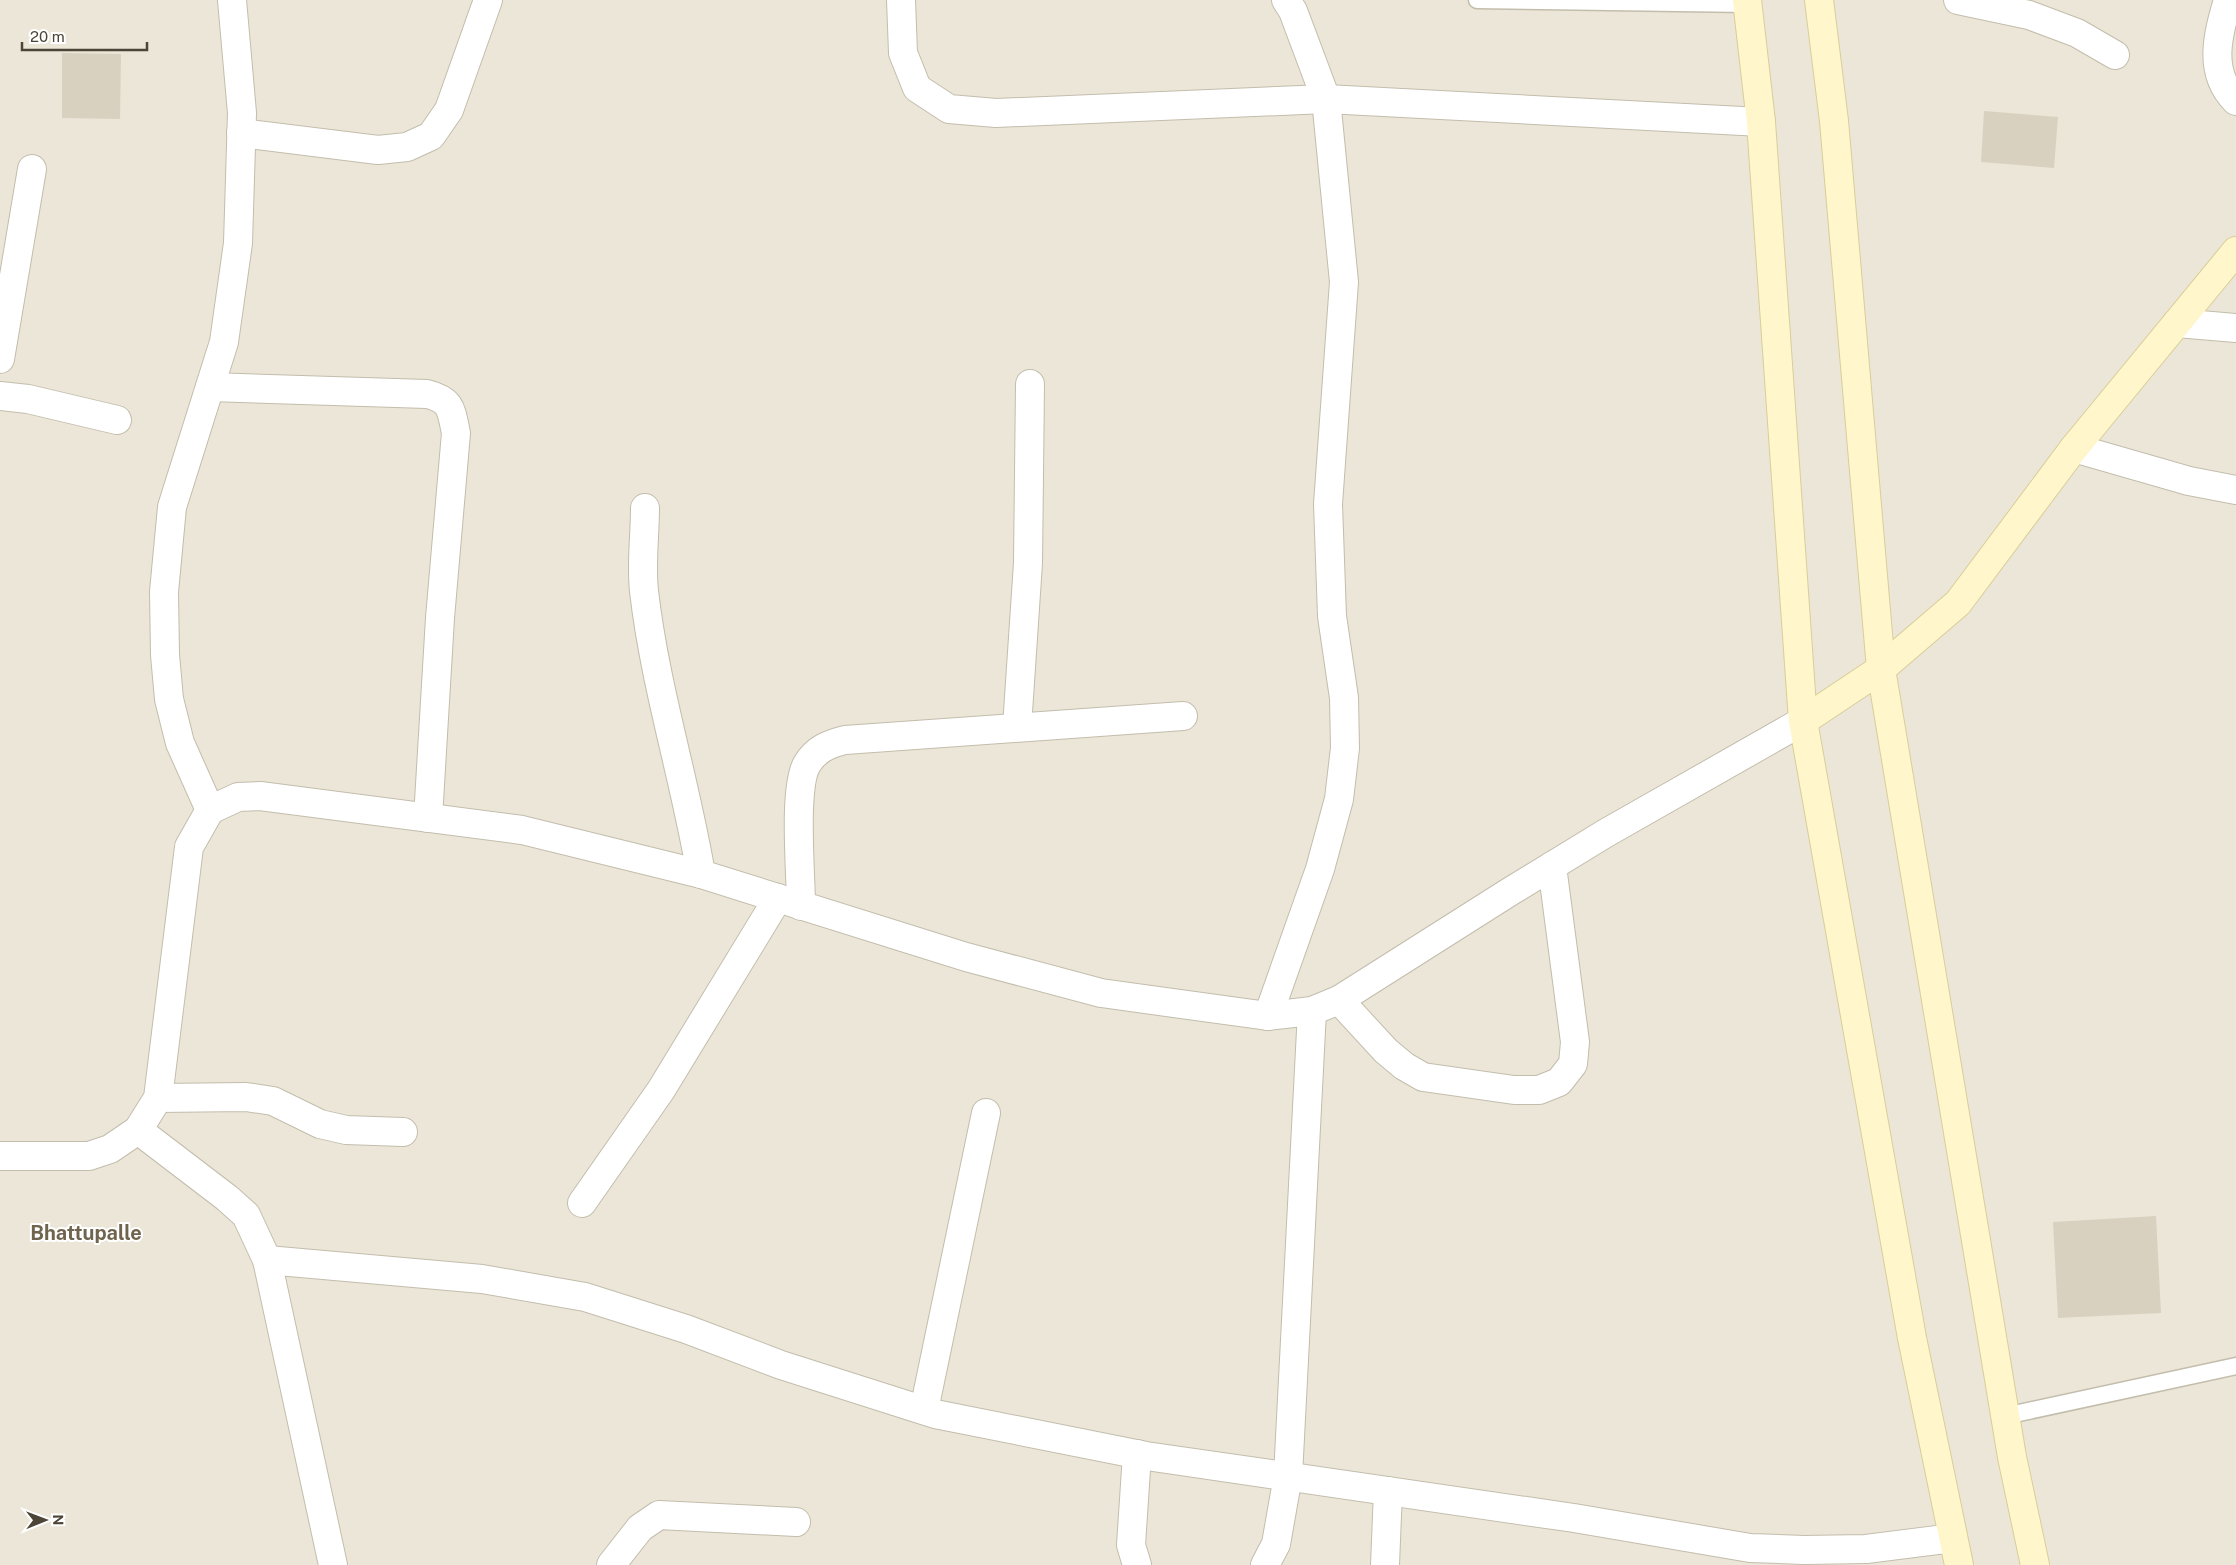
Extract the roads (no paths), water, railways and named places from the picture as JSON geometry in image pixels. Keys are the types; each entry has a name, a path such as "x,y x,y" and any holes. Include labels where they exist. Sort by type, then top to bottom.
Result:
{"street":[{"path":"210,810 180,743 169,699 165,655 164,592 172,506 224,342 238,243 242,113 232,0"},
{"path":"241,133 378,150 406,148 431,136 449,110 488,0"},
{"path":"901,0 903,52 917,88 950,109 996,113 1326,99 1761,122"},
{"path":"1268,1016 1320,869 1339,799 1345,748 1344,698 1332,616 1328,504 1344,282 1326,99 1293,10 1286,0"},
{"path":"1819,0 1834,120 1881,669 2005,1416 2035,1565"},
{"path":"1958,0 2029,15 2077,33 2115,55"},
{"path":"2228,0 2217,37 2218,65 2228,92 2236,101"},
{"path":"1747,2 1761,122 1803,721 1912,1338 1959,1565"},
{"path":"0,358 32,169"},
{"path":"0,1156 89,1156 110,1149 138,1130 158,1098 189,847 210,810 238,797 260,796 522,830 701,874 966,957 1102,993 1268,1016 1312,1011 1339,1000 1552,866 1803,721 1881,669 1958,604 2074,448 2236,251"},
{"path":"2177,323 2236,328"},
{"path":"1017,727 1028,563 1030,384"},
{"path":"210,387 428,394 440,397 450,406 456,433 440,618 428,818"},
{"path":"0,396 28,399 117,420"},
{"path":"2074,448 2189,481 2236,490"},
{"path":"645,508 644,589 653,657 691,815 701,874"},
{"path":"582,1204 790,902 799,790 807,764 825,745 845,740 1183,716"},
{"path":"1339,1000 1386,1051 1404,1066 1423,1077 1514,1090 1539,1090 1559,1082 1574,1064 1574,1042 1552,866"},
{"path":"1264,1565 1276,1544 1288,1476 1312,1011"},
{"path":"158,1098 246,1096 273,1101 320,1124 346,1130 403,1132"},
{"path":"924,1410 986,1113"},
{"path":"138,1130 227,1198 246,1215 267,1260 333,1565"},
{"path":"267,1260 482,1279 585,1297 686,1329 781,1365 924,1410 1136,1454 1574,1518 1750,1548 1804,1550 1866,1549 1953,1538"},
{"path":"1136,1454 1131,1545 1136,1565"},
{"path":"1385,1565 1388,1491"},
{"path":"611,1565 640,1528 659,1515 796,1522"}],"lane":[{"path":"1477,0 1747,2"},
{"path":"2005,1416 2236,1366"}],"district":[{"name":"Bhattupalle","path":"86,1233"}]}
